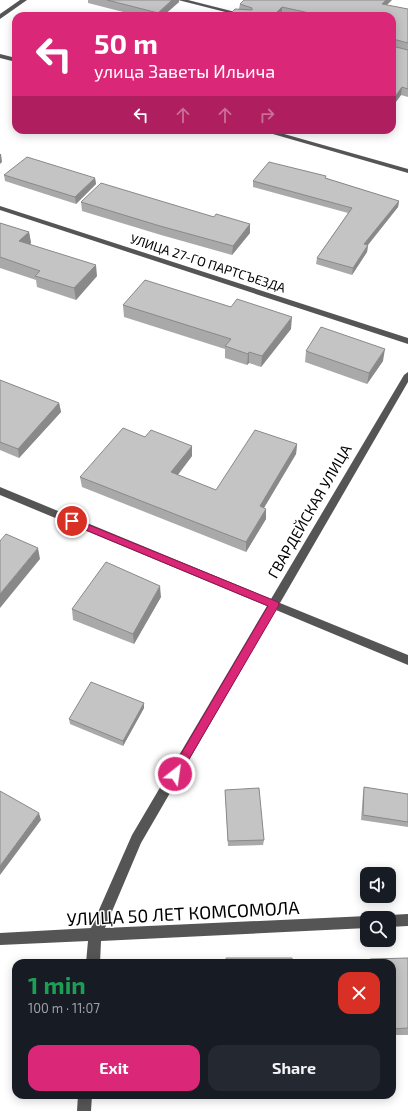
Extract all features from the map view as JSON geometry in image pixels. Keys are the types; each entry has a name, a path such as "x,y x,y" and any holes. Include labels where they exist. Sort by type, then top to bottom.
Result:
{"street":[{"path":"0,17 24,0"},
{"path":"181,0 231,12"},
{"path":"0,56 12,59"},
{"path":"276,134 408,171"},
{"name":"УЛИЦА 27-ГО ПАРТСЪЕЗДА","path":"0,208 408,341"},
{"name":"ГВАРДЕЙСКАЯ УЛИЦА","path":"93,959 95,936 136,839 408,375"},
{"path":"0,491 408,660"},
{"path":"396,921 408,920"},
{"name":"УЛИЦА 50 ЛЕТ КОМСОМОЛА","path":"0,940 360,922"},
{"path":"0,932 13,939"},
{"path":"84,1111 85,1099"}],"building":[{"path":"107,0 172,0 159,12"},
{"path":"244,0 386,0 382,4 408,9 408,43 396,40 396,12 305,12 282,7 277,12 232,12 235,9 252,10 252,8 240,4"},
{"path":"396,47 408,50 408,89 402,87 396,95"},
{"path":"27,157 95,178 75,197 4,175"},
{"path":"269,162 326,176 325,178 399,201 364,244 368,245 353,268 317,258 352,208 253,181"},
{"path":"101,183 214,217 216,214 250,224 233,246 81,202"},
{"path":"0,223 29,232 19,241 96,265 74,288 35,276 40,271 0,257"},
{"path":"145,280 231,307 237,299 292,317 262,356 249,352 248,354 225,346 231,339 123,305"},
{"path":"321,327 385,349 369,373 306,351"},
{"path":"0,380 59,403 18,449 0,442"},
{"path":"123,428 145,437 151,430 192,446 171,472 216,490 255,430 297,444 260,506 266,509 246,542 80,477"},
{"path":"6,534 38,548 0,594 0,541"},
{"path":"106,562 160,586 133,634 72,609"},
{"path":"91,682 144,703 123,741 69,719"},
{"path":"364,787 408,794 408,822 363,815"},
{"path":"259,788 264,840 228,841 225,790"},
{"path":"0,791 39,813 0,866"},
{"path":"292,958 292,959 226,959"},
{"path":"408,958 408,1028 396,1029 396,959 370,959"}],"route":[{"path":"72,521 274,605 175,774"}]}
